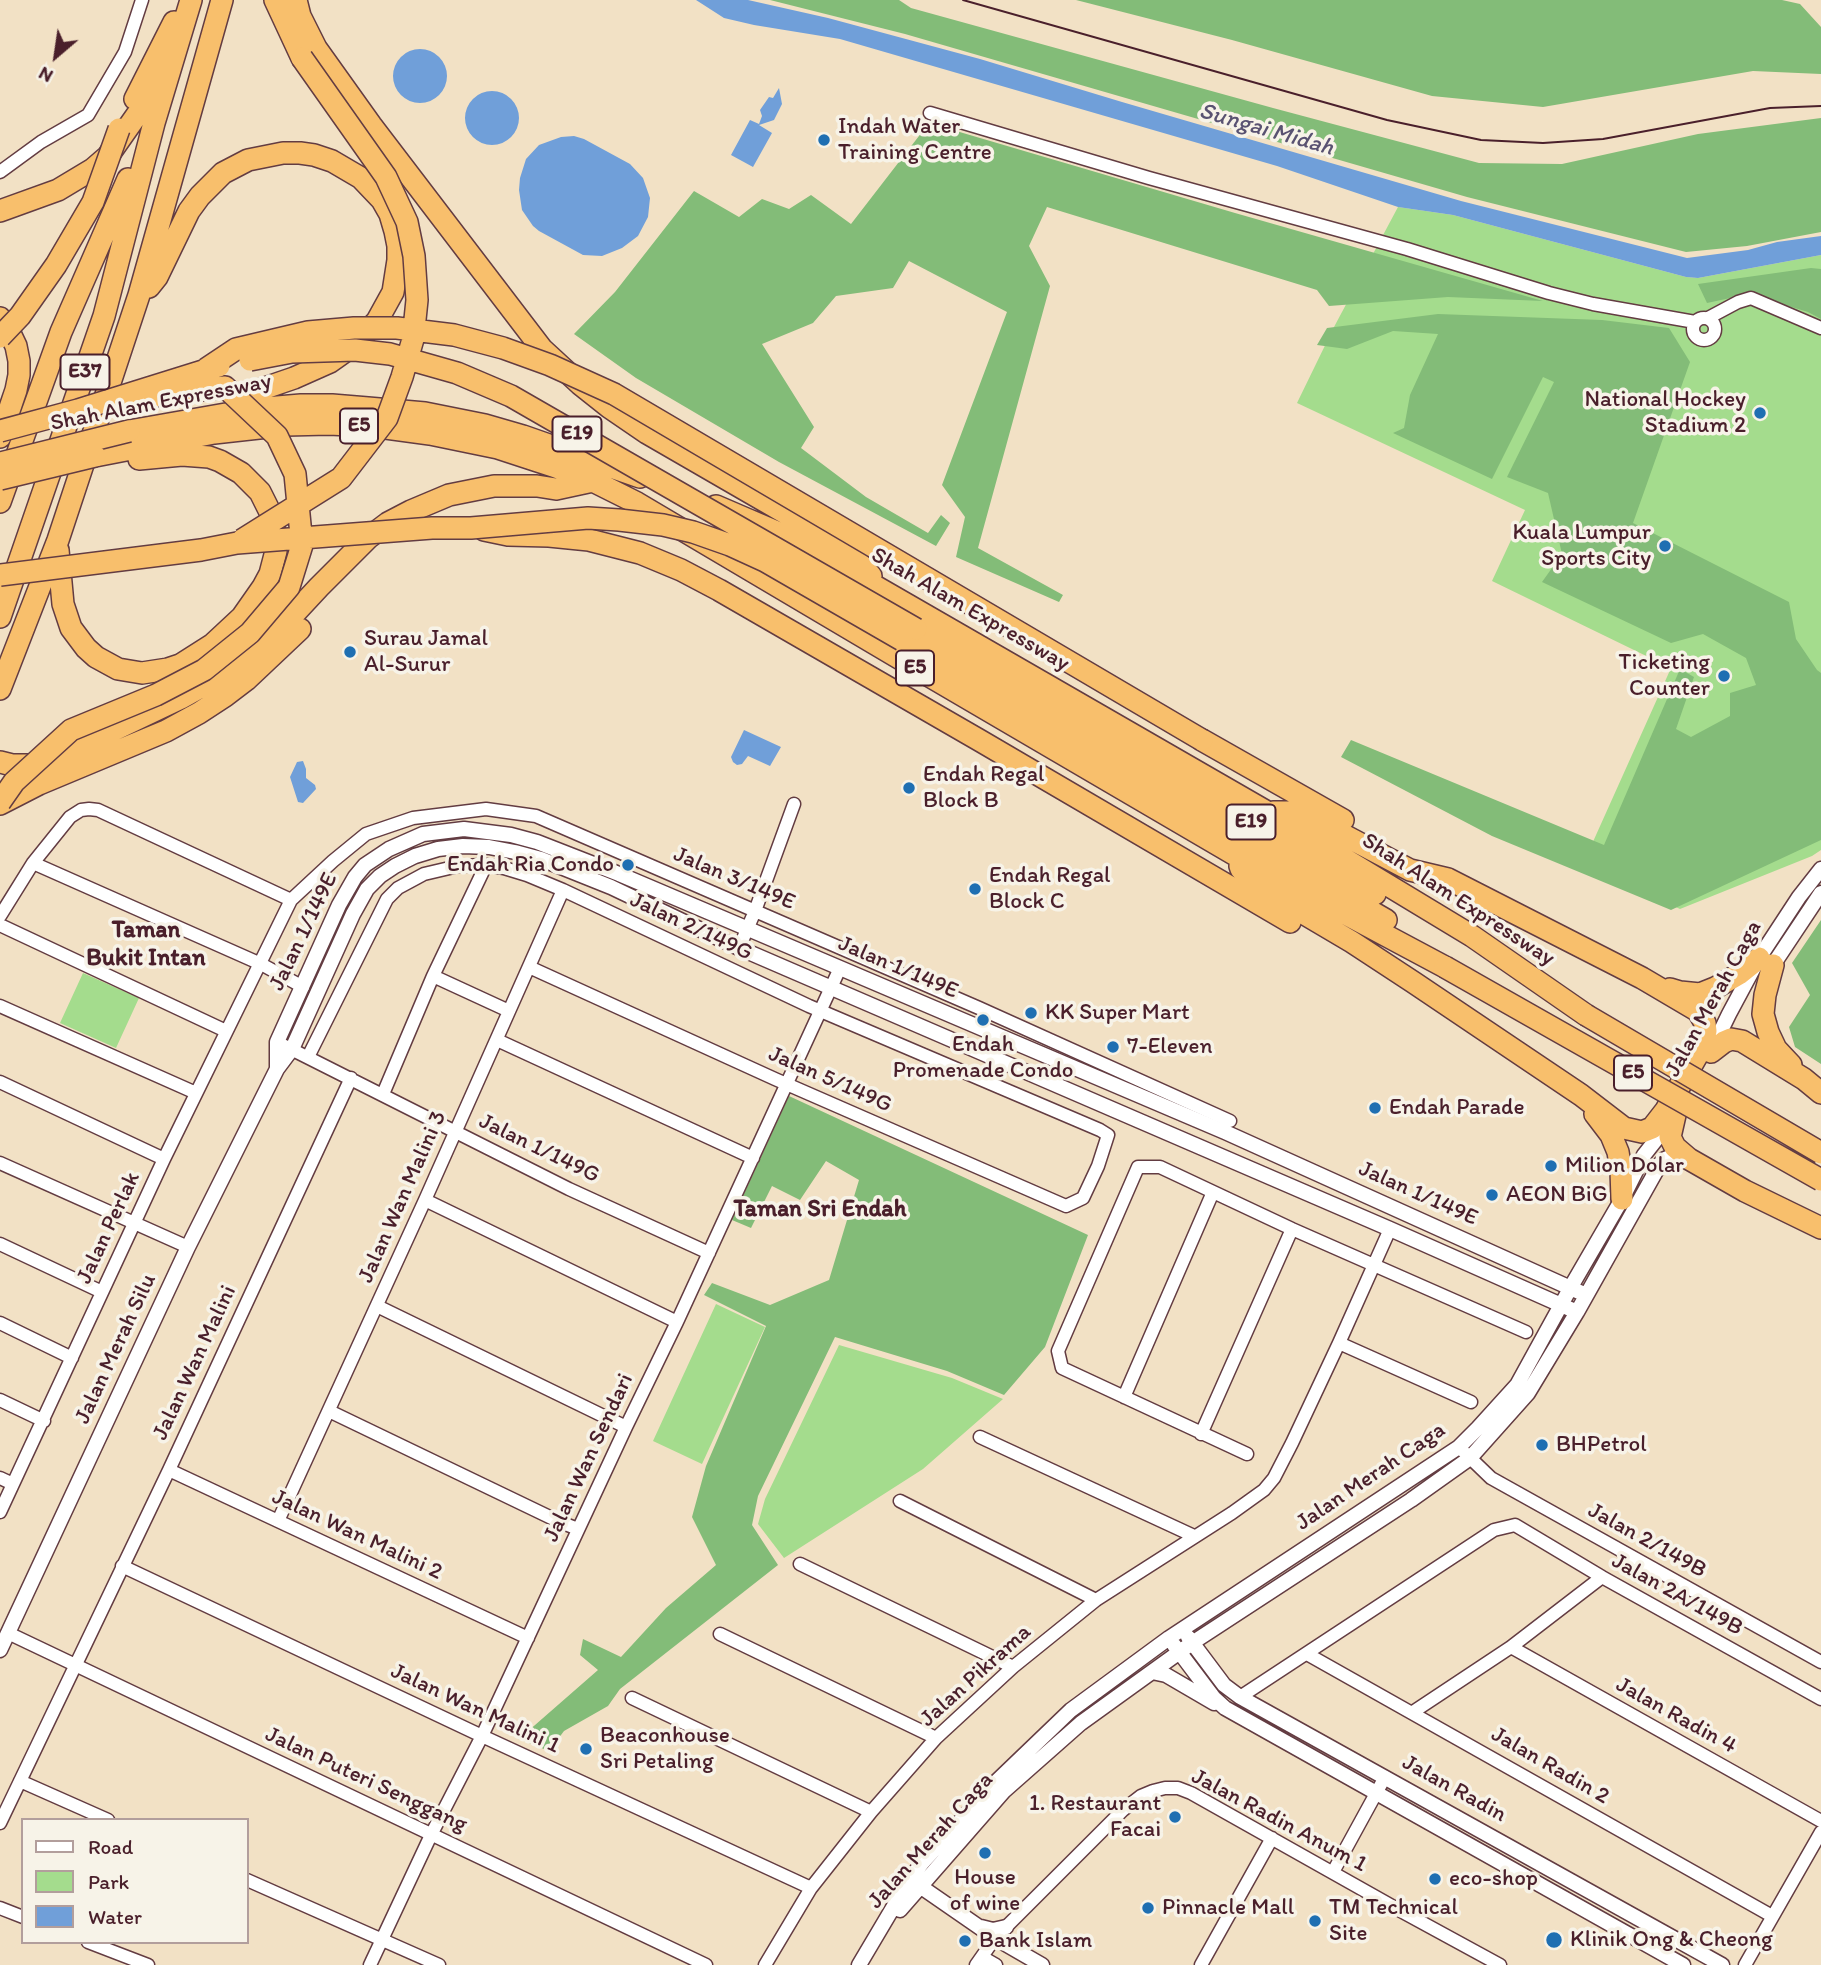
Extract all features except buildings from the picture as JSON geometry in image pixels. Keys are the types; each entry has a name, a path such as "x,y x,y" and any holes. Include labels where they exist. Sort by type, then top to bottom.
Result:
{"highway":[{"path":"0,337 20,316 57,265 93,202 119,130 185,0"},
{"name":"E37","path":"0,617 104,316 154,123 191,0"},
{"name":"E37","path":"0,689 58,540 139,295 222,0"},
{"path":"237,543 341,478 387,418 413,338 417,300 414,256 407,222 386,177 302,58 275,0"},
{"path":"296,0 300,16 316,48 371,125 542,349 580,384 638,426 846,548 881,589"},
{"path":"0,211 58,190 75,181 108,156 169,69"},
{"path":"0,502 61,332 115,212 140,145 154,123"},
{"path":"139,295 153,283 189,211 200,196 223,173 248,160 283,153 314,155 332,161 361,177 382,200 396,231 398,260 393,292 377,321 354,345 330,362 259,390 230,412"},
{"path":"0,318 16,346 19,375 0,437"},
{"path":"206,369 236,349 309,332 354,328 397,328 454,335 503,348 550,365 626,401 1202,740 1448,879 1642,978 1698,1012 1705,1023 1706,1031 1702,1047 1658,1122 1642,1132 1624,1128 1581,1095 1413,982 1269,893 1241,869 1237,856"},
{"name":"E19","path":"0,431 78,410 206,369 292,352 355,350 390,354 457,373 511,396 1421,940 1445,967"},
{"path":"0,803 14,782 71,730 156,695 204,670 250,633 289,587 302,545 295,474 278,436 225,387 179,392 78,410"},
{"name":"Shah Alam Expressway","path":"0,463 129,431 230,412 301,405 332,405 425,413 485,425 624,471 722,508 795,540 1268,812 1472,936 1586,1015 1821,1153"},
{"name":"Shah Alam Expressway","path":"0,479 96,456 214,433 286,425 370,426 430,434 498,448 593,481 637,503 1237,856"},
{"path":"58,540 60,588 66,617 77,639 106,663 131,672 168,669 192,659 223,636 249,608 270,575 276,551 274,527 271,514 252,482 220,461 197,456 136,459 96,456"},
{"path":"0,762 32,765 55,758 181,698 245,659 368,538 388,523 420,506 449,495 494,486 556,489 593,481"},
{"name":"E19","path":"0,575 201,550 237,543 588,518 645,522 693,532 765,561 909,634 1586,1015"},
{"path":"471,528 508,535 589,540 640,553 681,570 1377,973 1413,982"},
{"path":"0,803 166,731 225,696 274,655 301,628 341,565"},
{"path":"1268,812 1294,812 1323,824 1410,870 1448,879"},
{"name":"E5","path":"1237,856 1445,967 1821,1180"},
{"path":"1642,978 1680,992 1700,993 1766,962 1763,1014 1768,1032 1776,1049 1821,1093"},
{"path":"1711,1052 1731,1039 1742,1041 1804,1079"},
{"path":"1581,1095 1614,1143 1621,1170 1622,1199"},
{"path":"1675,1115 1670,1137 1675,1147 1689,1159 1745,1191 1821,1228"}],"street":[{"path":"0,172 41,142 88,115 125,52 142,0"},
{"path":"930,113 1593,304 1702,320 1751,298 1821,328"},
{"path":"739,948 794,804"},
{"name":"Jalan 3/149E","path":"261,964 291,900 333,860 366,834 413,818 486,809 536,816 1230,1121"},
{"path":"0,916 33,863 71,817 81,810 98,810 291,900"},
{"name":"Jalan 1/149E","path":"277,1042 339,905 365,865 401,843 423,834 464,829 510,835 537,842 748,929 1224,1132 1586,1295"},
{"name":"Jalan 1/149E","path":"292,1049 367,889 380,876 415,856 438,849 489,847 541,859 611,887 739,948 1577,1312"},
{"path":"33,863 261,964 303,987"},
{"path":"383,1094 433,976 486,865"},
{"name":"Jalan 2/149G","path":"308,1057 387,899 398,888 424,874 458,866 486,865 504,868 563,890 821,1010 1100,1130 1108,1135 1098,1166"},
{"name":"Jalan Merah Caga","path":"1766,962 1799,897 1821,869"},
{"name":"Jalan Wan Malini 3","path":"278,1521 563,890"},
{"name":"Jalan Merah Caga","path":"859,1965 915,1883 996,1782 1071,1710 1169,1639 1459,1447 1517,1385 1644,1155 1675,1115 1729,1014 1821,893"},
{"path":"0,925 226,1031"},
{"name":"Jalan Perlak","path":"0,1511 164,1159 261,964"},
{"name":"Jalan 5/149G","path":"529,967 1066,1206 1083,1198 1098,1166"},
{"name":"Jalan Wan Sendari","path":"370,1965 431,1835 482,1736 840,968"},
{"path":"433,976 509,1011"},
{"path":"0,1006 196,1093"},
{"path":"497,1040 753,1158"},
{"name":"Jalan 1/149G","path":"277,1042 569,1189 709,1253"},
{"name":"Jalan Merah Silu","path":"277,1042 277,1069"},
{"name":"Jalan Merah Silu","path":"0,1650 188,1247 277,1069 292,1049"},
{"name":"Jalan Wan Malini","path":"0,1823 351,1078"},
{"path":"0,1082 164,1159"},
{"name":"Jalan Merah Caga","path":"915,1883 1004,1791 1081,1723 1192,1643 1411,1500 1470,1458 1528,1393 1660,1164 1670,1157 1689,1159"},
{"path":"0,1163 188,1247"},
{"path":"1247,1454 1062,1368 1058,1351 1138,1167 1160,1167 1526,1332"},
{"path":"1124,1397 1213,1192"},
{"path":"425,1200 677,1322"},
{"path":"1201,1434 1292,1228"},
{"path":"1390,1229 1339,1343 1471,1402"},
{"path":"0,1244 102,1292"},
{"path":"1528,1269 1551,1274 1582,1269"},
{"path":"1539,1295 1547,1311 1547,1331"},
{"path":"377,1306 626,1427"},
{"path":"0,1323 72,1358"},
{"name":"Jalan Pikrama","path":"765,1965 811,1888 871,1812 936,1738 1013,1667 1096,1601 1264,1490 1274,1478 1292,1443 1339,1343"},
{"path":"0,1400 44,1421"},
{"path":"329,1411 578,1529"},
{"path":"980,1437 1194,1536"},
{"name":"Jalan 2/149B","path":"1459,1447 1492,1478 1821,1662"},
{"name":"Jalan Wan Malini 2","path":"169,1469 528,1638"},
{"path":"0,1478 13,1484"},
{"path":"900,1501 1096,1601"},
{"name":"Jalan 2A/149B","path":"1307,1654 1494,1530 1515,1524 1602,1577 1821,1699"},
{"path":"800,1564 1013,1667"},
{"name":"Jalan Wan Malini 1","path":"122,1566 811,1888"},
{"path":"1413,1712 1511,1647 1602,1577"},
{"name":"Jalan Radin","path":"1183,1630 1224,1685 1240,1697 1722,1965"},
{"name":"Jalan Puteri Senggang","path":"8,1633 706,1965"},
{"path":"720,1634 936,1738"},
{"name":"Jalan Radin","path":"1169,1639 1214,1698 1225,1708 1683,1965"},
{"name":"Jalan Radin 4","path":"1511,1647 1821,1821"},
{"path":"1240,1697 1307,1654"},
{"name":"Jalan Radin 2","path":"1307,1654 1772,1916"},
{"path":"1152,1672 1166,1675 1225,1708"},
{"path":"632,1698 871,1812"},
{"path":"1333,1872 1385,1777"},
{"path":"20,1781 103,1818"},
{"name":"Jalan Radin Anum 1","path":"979,1961 995,1938 1123,1810 1141,1796 1153,1791 1178,1788 1500,1965"},
{"path":"1745,1965 1821,1832"},
{"path":"1201,1965 1272,1838"},
{"path":"248,1880 439,1965"},
{"path":"915,1883 976,1926 1042,1965"},
{"path":"0,1909 21,1916"},
{"path":"976,1926 993,1930 1006,1927"},
{"path":"93,1944 148,1965"},
{"path":"979,1961 996,1965"}],"green space":[{"path":"770,0 899,0 911,8 1479,163 1562,164 1698,134 1821,118 1821,232 1747,246 1686,252 1467,197 905,34"},
{"path":"1076,0 1782,0 1800,4 1821,27 1821,74 1753,71 1543,107 1432,96"},
{"path":"929,123 1543,301 1448,297 1329,306 1317,290 1047,207 1029,246 1050,286 978,548 1063,595 1059,602 956,557 965,517 942,485 1007,312 909,261 893,288 836,296 813,323 762,344 814,427 801,448 866,497 928,533 941,515 950,523 936,546 779,462 636,378 574,334 615,292 694,191 739,217 762,199 789,209 811,195 851,224"},
{"name":"Kuala Lumpur Sports City","path":"1398,207 1453,215 1686,277 1698,278 1821,255 1821,850 1812,856 1680,909 1583,864 1671,668 1492,581 1525,510 1297,403"},
{"path":"1811,268 1821,269 1821,319 1808,312 1749,294 1707,303 1698,284"},
{"path":"1438,314 1602,320 1669,328 1690,362 1633,523 1789,602 1796,639 1821,673 1821,840 1671,910 1492,836 1341,757 1351,740 1604,845 1680,669 1694,677 1676,729 1691,737 1730,716 1730,693 1756,685 1746,658 1703,634 1671,643 1542,582 1562,554 1548,493 1507,477 1554,382 1543,377 1492,479 1393,433 1404,428 1410,395 1438,334 1393,331 1347,349 1317,345 1327,328"},
{"path":"1821,920 1821,1064 1795,1047 1789,1027 1810,995 1792,963"},
{"path":"83,973 139,998 116,1048 60,1023"},
{"path":"789,1096 1088,1235 1045,1347 1004,1395 947,1371 835,1337 758,1496 752,1525 778,1565 620,1689 608,1706 564,1731 549,1751 519,1739 598,1670 580,1655 583,1639 621,1657 666,1608 716,1565 692,1517 706,1466 766,1326 704,1295 712,1283 770,1305 829,1280 859,1180 826,1161 800,1200 772,1186 751,1228 732,1220"},
{"path":"716,1304 765,1327 702,1464 653,1441"},
{"path":"839,1345 952,1378 1003,1399 923,1469 784,1558 758,1524 765,1499"}],"water":[{"path":"696,0 748,0 828,18 980,59 1461,201 1687,258 1821,236 1821,255 1698,278 1686,277 1453,215 1398,207 1277,166 840,39 724,18"},
{"path":"420,49 439,57 447,76 439,95 420,103 401,95 393,76 401,57"},
{"path":"779,88 782,104 774,120 759,125 772,133 753,167 731,155 750,120 759,124 762,116 760,110"},
{"path":"492,91 511,99 519,118 511,137 492,145 473,137 465,118 473,99"},
{"path":"574,136 630,164 643,178 650,198 648,217 638,236 622,248 602,256 583,255 539,231 522,210 519,190 526,159 539,145 561,137"},
{"path":"744,730 781,747 770,766 748,756 742,764 733,762 731,757"},
{"path":"303,761 306,778 316,789 303,803 298,802 290,777 297,762"}],"tram line":[{"path":"963,0 1387,120 1481,140 1543,143 1603,139 1770,108 1821,106"}],"place":[{"name":"Indah Water Training Centre","path":"824,140"},
{"name":"National Hockey Stadium 2","path":"1760,413"},
{"name":"Kuala Lumpur Sports City","path":"1665,546"},
{"name":"Surau Jamal Al-Surur","path":"350,652"},
{"name":"Ticketing Counter","path":"1724,676"},
{"name":"Endah Regal Block B","path":"909,788"},
{"name":"Endah Ria Condo","path":"628,865"},
{"name":"Endah Regal Block C","path":"975,889"},
{"name":"KK Super Mart","path":"1031,1013"},
{"name":"Endah Promenade Condo","path":"983,1020"},
{"name":"7-Eleven","path":"1113,1047"},
{"name":"Endah Parade","path":"1375,1108"},
{"name":"Milion Dolar","path":"1551,1166"},
{"name":"AEON BiG","path":"1492,1195"},
{"name":"BHPetrol","path":"1542,1445"},
{"name":"Beaconhouse Sri Petaling","path":"586,1749"},
{"name":"1. Restaurant Facai","path":"1175,1817"},
{"name":"House of wine","path":"985,1853"},
{"name":"eco-shop","path":"1435,1879"},
{"name":"Pinnacle Mall","path":"1148,1908"},
{"name":"TM Technical Site","path":"1315,1921"},
{"name":"Klinik Ong & Cheong","path":"1554,1940"},
{"name":"Bank Islam","path":"965,1941"}],"district":[{"name":"Taman Bukit Intan","path":"146,945"},
{"name":"Taman Sri Endah","path":"820,1210"}],"water label":[{"name":"Sungai Midah","path":"1266,130"}]}
